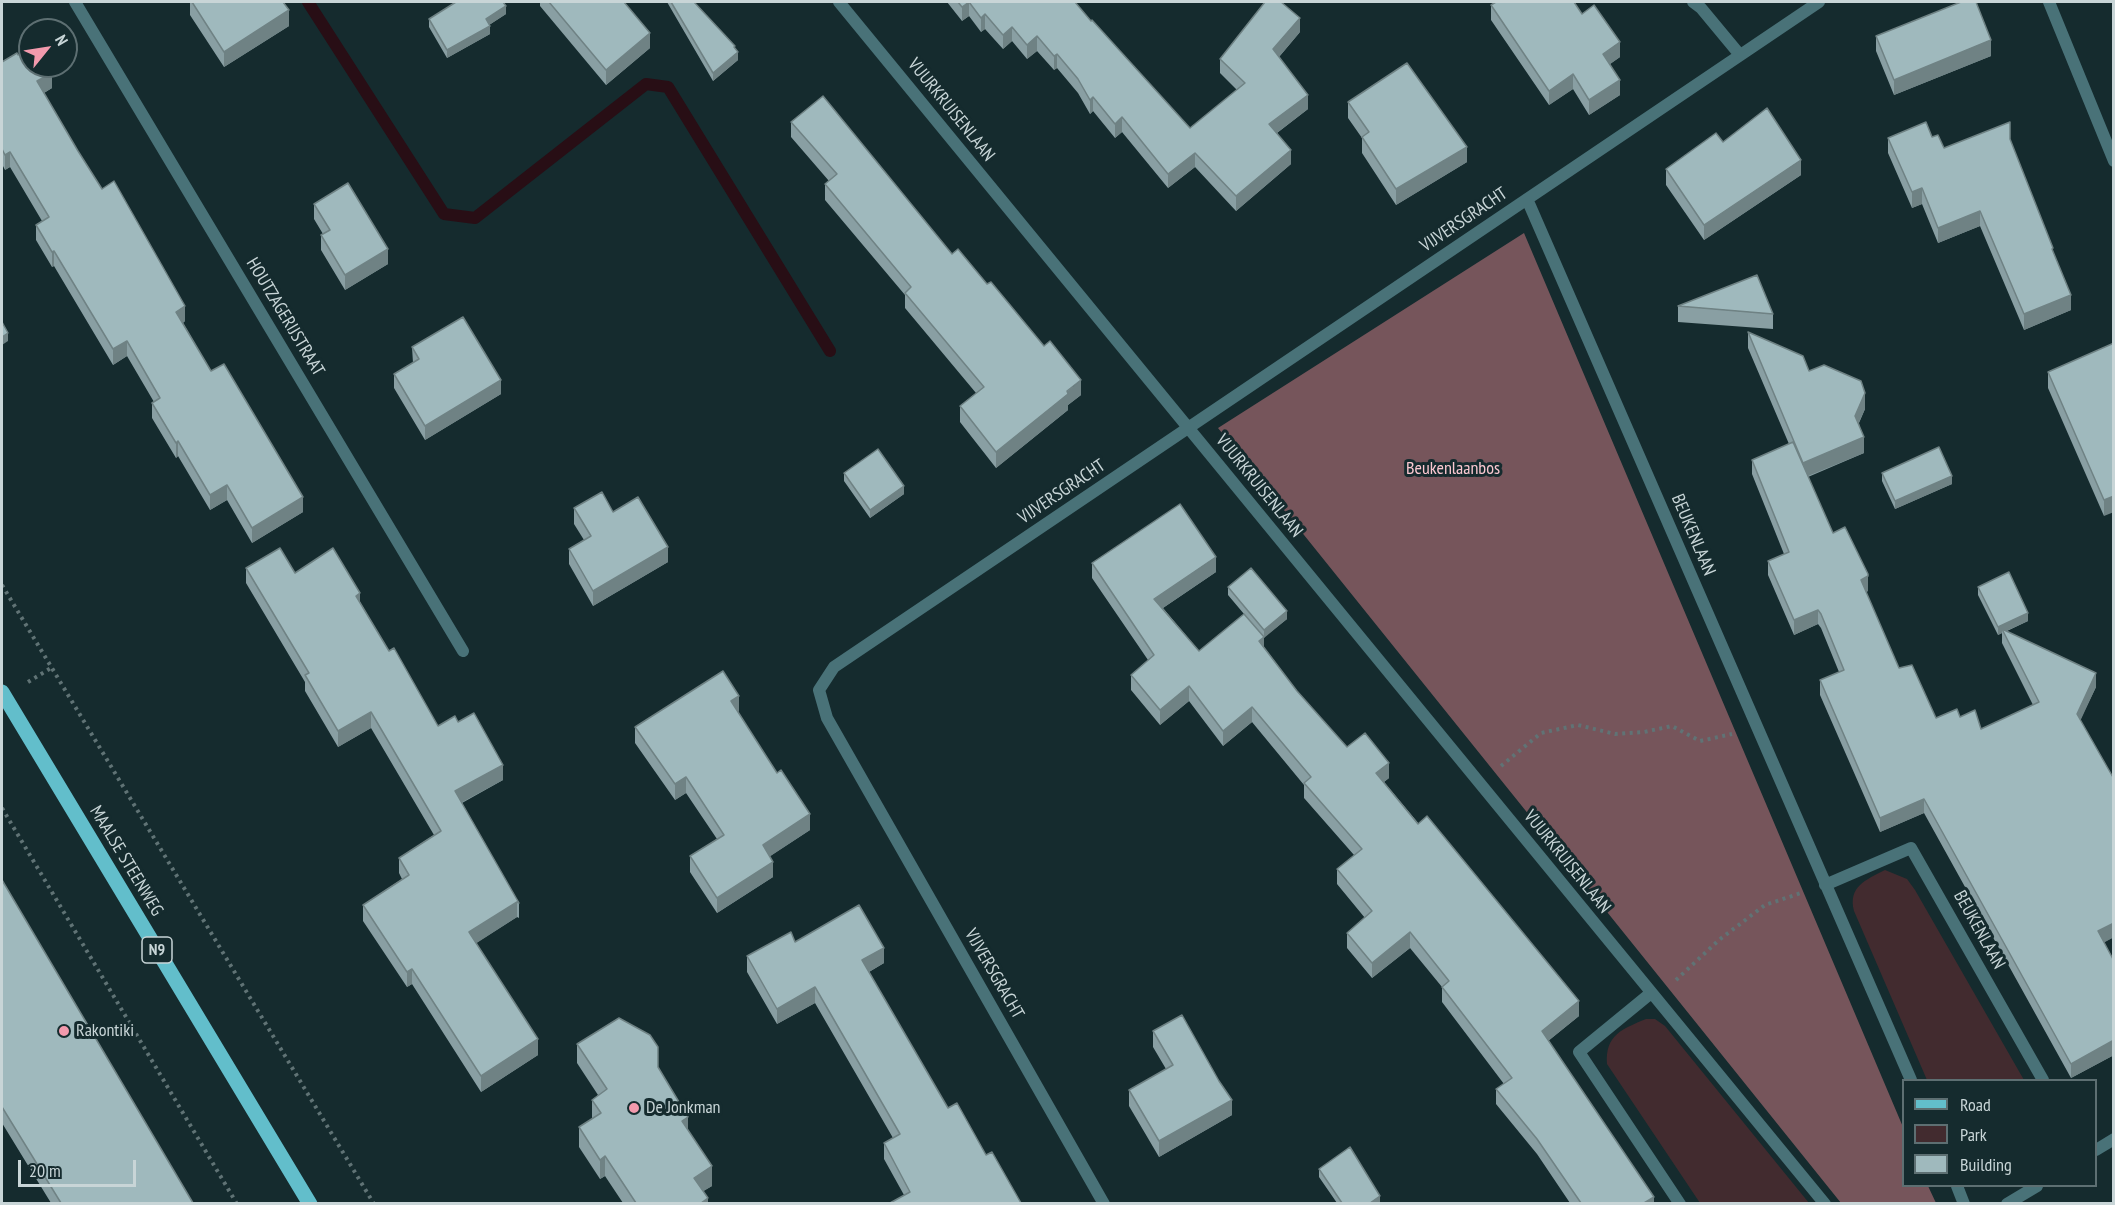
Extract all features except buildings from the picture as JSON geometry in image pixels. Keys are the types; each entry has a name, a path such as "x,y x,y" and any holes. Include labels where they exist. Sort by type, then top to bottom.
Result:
{"main road":[{"name":"MAALSE STEENWEG","path":"2,696 310,1203"}],"street":[{"name":"HOUTZAGERIJSTRAAT","path":"75,2 463,651"},
{"name":"VUURKRUISENLAAN","path":"839,2 1825,1203"},
{"path":"1693,2 1701,8 1740,55"},
{"name":"VIJVERSGRACHT","path":"1104,1203 827,718 819,690 834,667 1819,2"},
{"path":"2049,2 2114,161"},
{"name":"BEUKENLAAN","path":"1527,199 1911,1079"},
{"name":"BEUKENLAAN","path":"1825,885 1911,848 2042,1079"},
{"path":"1651,993 1580,1052 1680,1203"},
{"path":"2097,1149 2114,1139"},
{"path":"1958,1187 1965,1203"},
{"path":"2007,1203 2034,1187"}],"path":[{"path":"2,585 374,1203"},
{"path":"1481,785 1508,759 1541,733 1578,725 1615,734 1644,732 1672,726 1700,741 1757,728"},
{"path":"2,808 237,1203"},
{"path":"1651,993 1680,978 1719,940 1765,905 1825,885"}],"green space":[{"name":"Beukenlaanbos","path":"1524,233 1902,1125 1902,1187 1928,1187 1936,1203 1841,1203 1218,428"},
{"path":"1885,870 1907,879 2023,1079 1927,1079 1854,911 1854,895 1865,881"},
{"path":"1646,1019 1655,1019 1665,1026 1809,1203 1700,1203 1607,1064 1609,1046 1617,1034"}],"waterway":[{"path":"308,2 444,214 475,218 646,84 668,87 830,351"}],"place":[{"name":"Rakontiki","path":"64,1031"},
{"name":"De Jonkman","path":"634,1108"}]}
